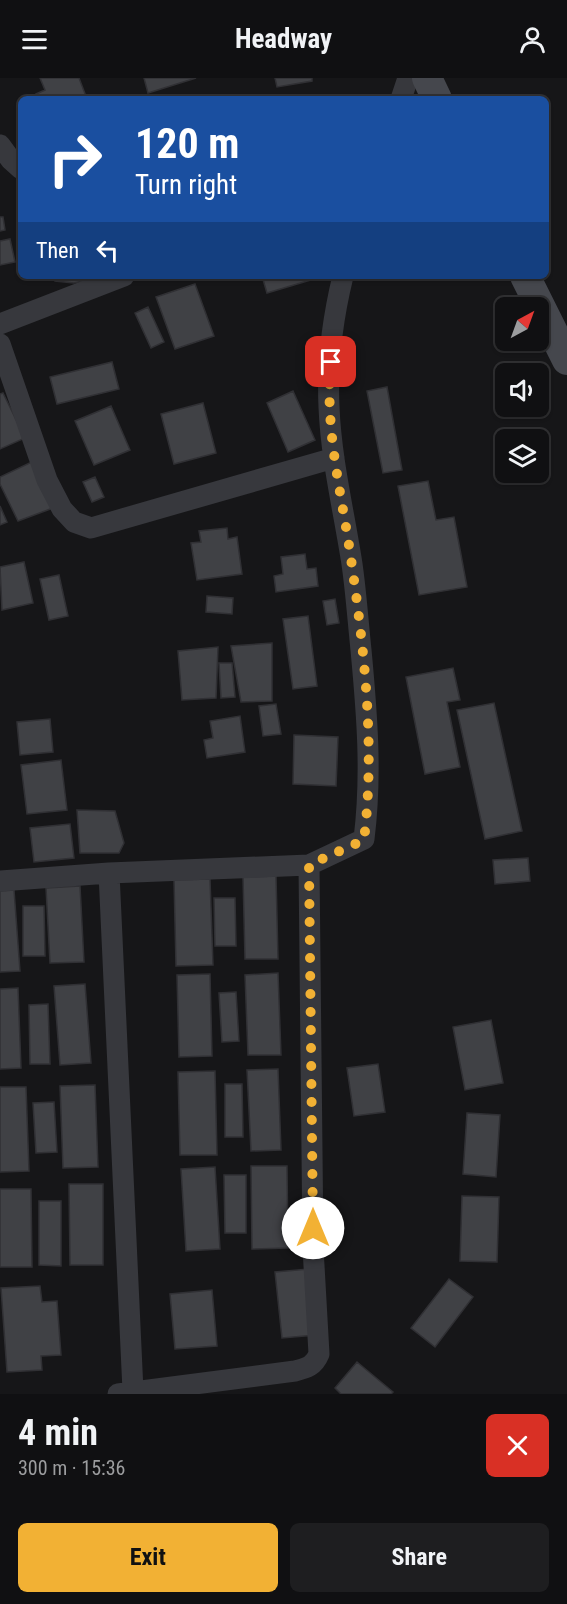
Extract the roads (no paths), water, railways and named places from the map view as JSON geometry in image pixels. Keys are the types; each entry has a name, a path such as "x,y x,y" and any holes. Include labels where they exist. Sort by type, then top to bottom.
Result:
{"main road":[{"path":"427,78 436,96"},
{"path":"526,279 567,360"}],"street":[{"path":"402,96 408,78"},
{"path":"0,145 18,166"},
{"path":"0,324 116,279"},
{"path":"0,881 109,873 309,865 364,840 370,794 369,733 355,591 334,459 329,383 338,298 342,279"},
{"path":"0,344 47,480 62,509 75,522 91,528 334,459"},
{"path":"109,873 125,1393 295,1371 307,1368 316,1362 319,1354 313,1248 309,865"}]}
